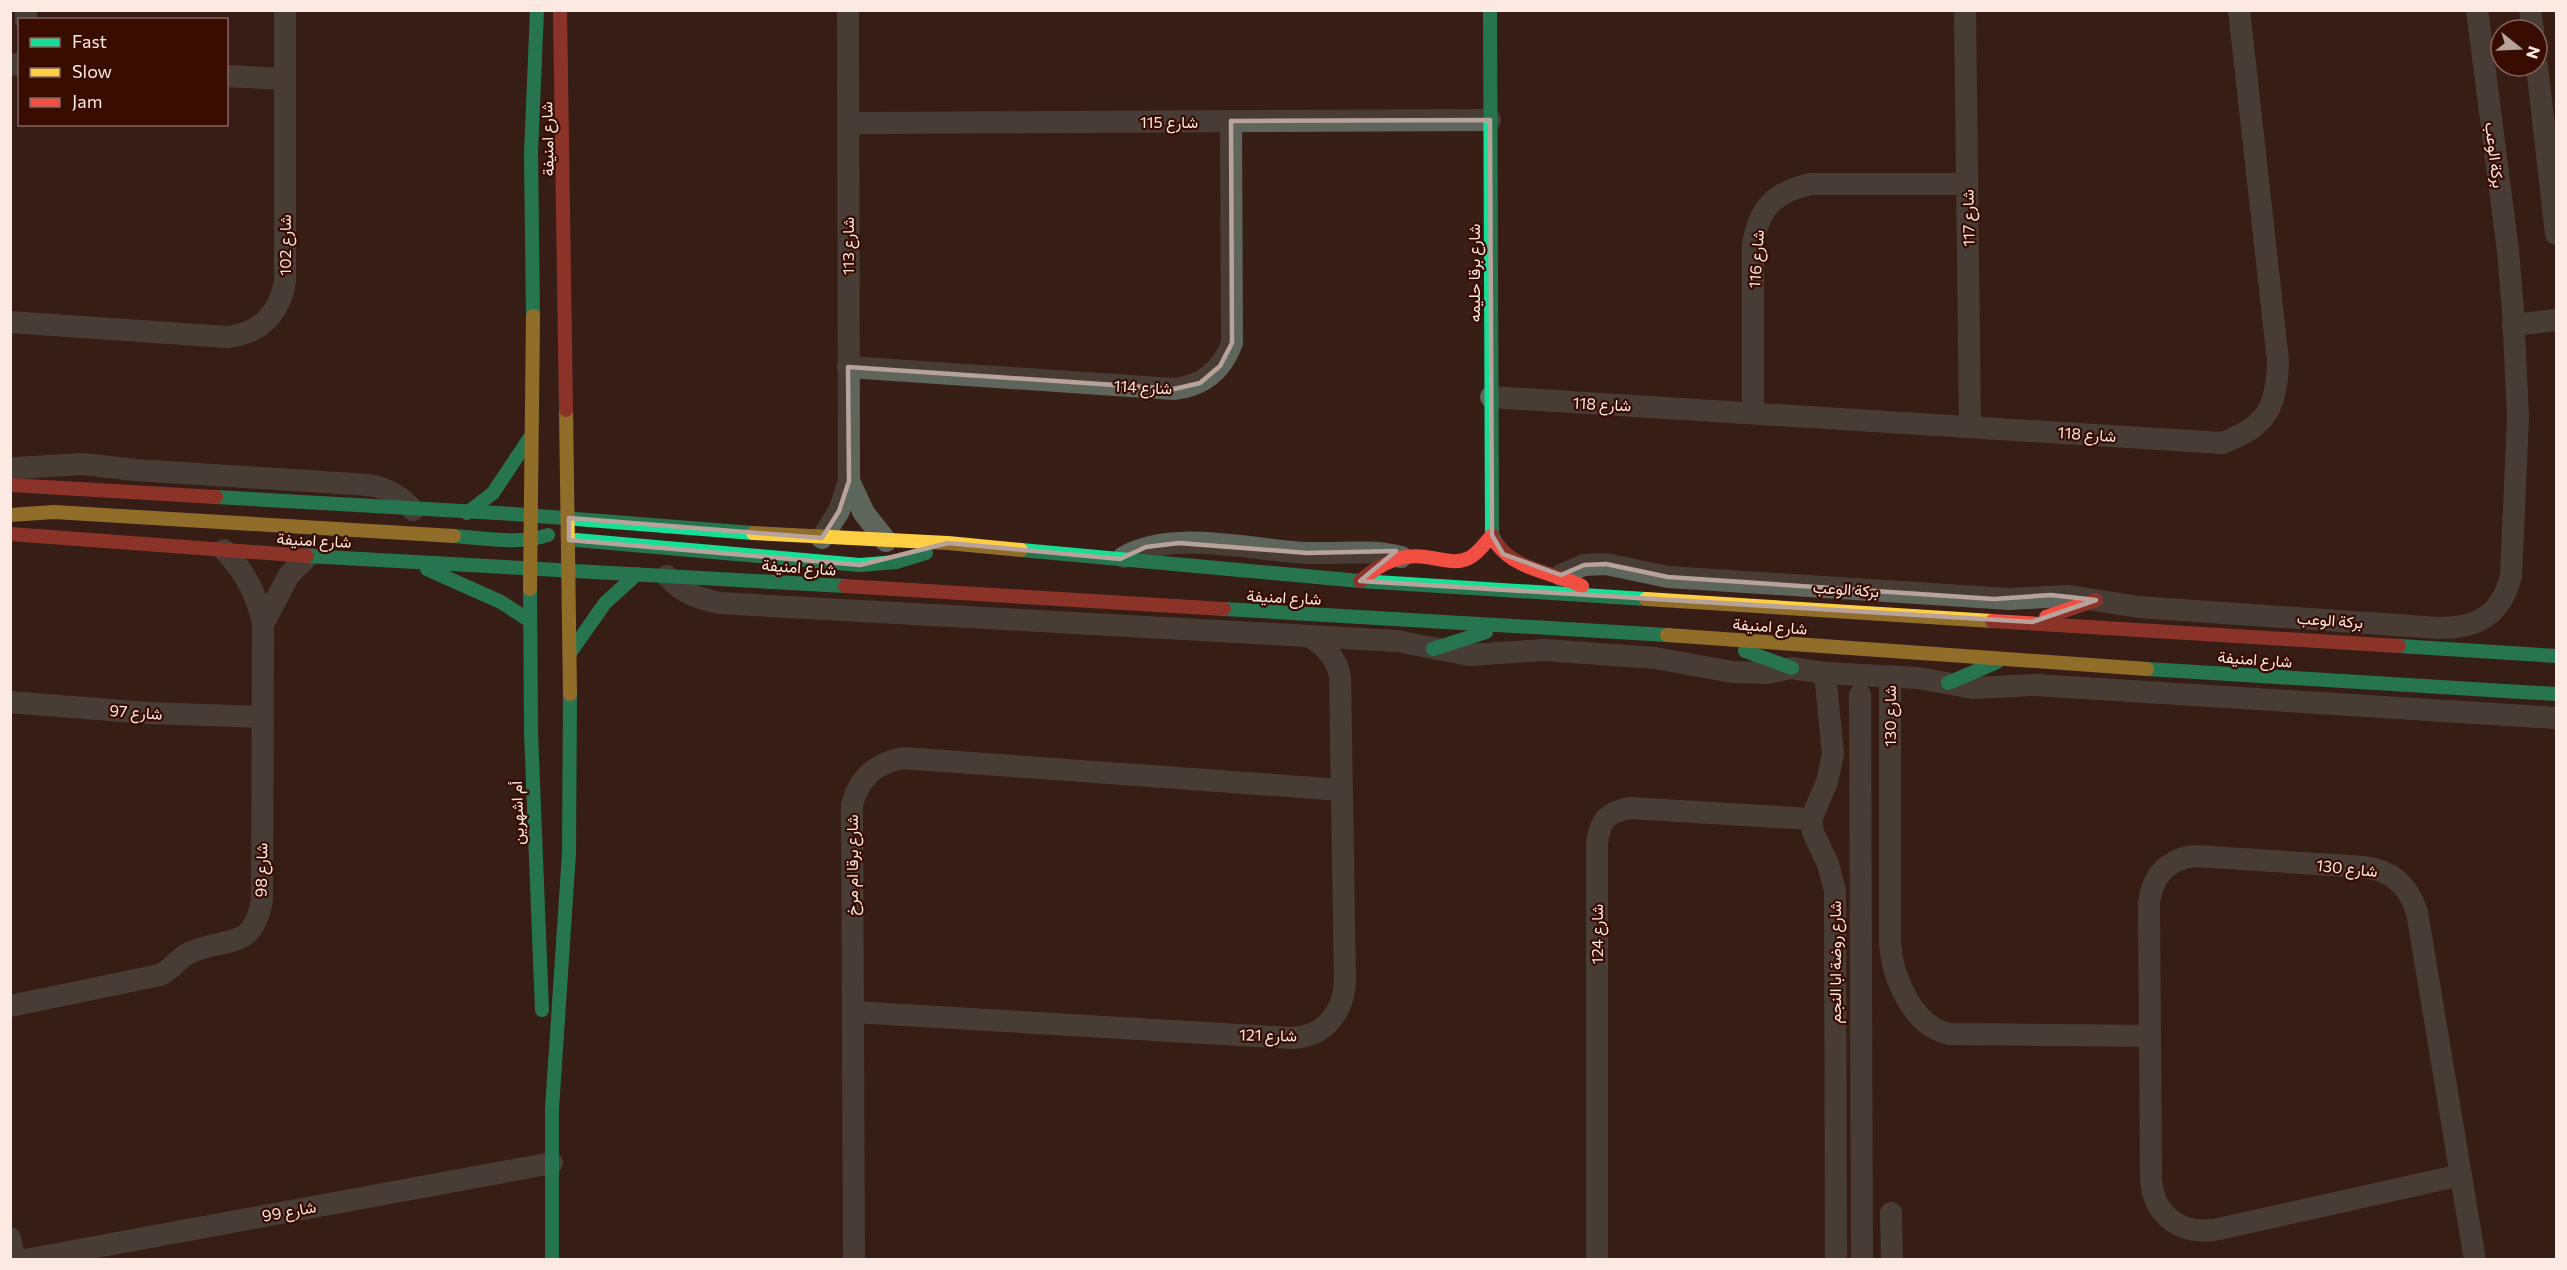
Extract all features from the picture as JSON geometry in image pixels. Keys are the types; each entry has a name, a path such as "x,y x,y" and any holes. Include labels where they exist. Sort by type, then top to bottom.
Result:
{"street":[{"name":"شارع 102","path":"10,322 227,337 238,336 261,326 278,306 285,281 285,10"},
{"name":"شارع امنيفة","path":"530,516 533,258 531,153 537,10"},
{"name":"شارع امنيفة","path":"560,10 569,518"},
{"name":"شارع 113","path":"822,538 839,511 849,481 848,10"},
{"name":"شارع برقا حليمه","path":"1490,10 1492,535"},
{"name":"شارع 117","path":"1965,10 1970,426"},
{"name":"شارع 118","path":"1491,398 2222,443 2244,435 2260,422 2271,406 2277,383 2278,361 2239,10"},
{"name":"بركة الوعب","path":"1561,575 1584,565 1606,564 1668,577 1994,598 2051,595 2139,607 2439,628 2460,628 2485,618 2503,599 2511,576 2518,418 2506,242 2476,10"},
{"path":"228,76 285,79"},
{"path":"2538,78 2556,234"},
{"name":"شارع 115","path":"848,123 1490,120"},
{"name":"شارع 114","path":"848,367 1174,389 1187,388 1205,379 1220,366 1227,355 1233,330 1231,121"},
{"name":"شارع 116","path":"1754,413 1753,244 1756,226 1764,210 1777,196 1793,188 1810,184 1967,184"},
{"path":"533,258 547,306"},
{"path":"2513,325 2556,320"},
{"path":"467,513 493,493 531,436"},
{"path":"12,472 83,464 136,470 369,485 398,495 413,510"},
{"path":"12,472 41,487"},
{"name":"شارع 113","path":"849,481 864,513 886,541"},
{"name":"شارع امنيفة","path":"41,487 569,518 822,538 948,543 1360,580 2556,656"},
{"path":"548,500 550,585"},
{"path":"10,515 54,512 530,540 549,543 569,540 861,565 905,559 948,543"},
{"path":"530,516 569,569"},
{"name":"أم اشهرين","path":"530,516 533,808 541,1005 552,1109"},
{"path":"530,567 535,555 549,543 569,518"},
{"name":"أم اشهرين","path":"552,1260 552,1109 569,853 569,518"},
{"name":"شارع امنيفة","path":"10,534 308,556 668,576"},
{"path":"1461,562 1476,556 1492,535 1503,554 1525,565 1573,580 1595,595"},
{"path":"1120,559 1146,547 1179,543 1307,553 1368,551 1401,557 1424,557 1461,562 1484,567"},
{"name":"شارع 98","path":"10,1005 160,975 171,969 188,953 227,944 247,933 259,913 262,900 263,624 254,592 236,563 224,550"},
{"name":"شارع 98","path":"263,624 290,576 308,556"},
{"path":"1360,580 1378,566 1401,557"},
{"path":"410,562 501,602 530,621"},
{"path":"1499,567 1525,565"},
{"path":"570,653 604,603 637,574"},
{"path":"668,576 682,591 699,599 718,603 1284,624 1310,637 1397,641 1469,655 1544,650 1655,658 1732,672 1767,673 1792,668"},
{"path":"2032,622 2096,600"},
{"name":"شارع امنيفة","path":"1284,624 1504,626 2556,694"},
{"path":"1432,649 1504,626"},
{"name":"شارع 121","path":"853,1012 1290,1038 1310,1035 1329,1024 1336,1015 1344,994 1340,676 1333,657 1319,642 1310,637"},
{"path":"1710,638 1792,668 1825,673 1890,676 1973,688 2036,685 2556,718"},
{"path":"1340,676 1353,659 1377,641"},
{"path":"1948,683 2004,660"},
{"path":"1812,819 1827,783 1833,754 1825,673"},
{"name":"شارع 130","path":"1890,676 1890,942 1895,973 1909,1000 1934,1029 1950,1034 2150,1036"},
{"path":"1860,695 1862,1260"},
{"name":"شارع 97","path":"10,702 147,713 261,717"},
{"path":"555,732 570,764"},
{"name":"شارع برقا ام مرخ","path":"854,1260 852,805 861,782 879,765 903,758 1342,790"},
{"name":"شارع 124","path":"1597,1260 1597,855 1599,828 1607,816 1618,810 1630,808 1812,819"},
{"name":"شارع روضة ابا النجم","path":"1812,819 1813,832 1828,864 1835,891 1836,1260"},
{"name":"شارع 130","path":"2461,1175 2214,1230 2192,1231 2181,1227 2162,1213 2152,1191 2149,903 2153,883 2166,866 2185,857 2195,856 2364,867 2385,872 2409,892 2417,912 2461,1175 2475,1260"},
{"name":"شارع 99","path":"25,1260 552,1163"},
{"path":"1891,1213 1892,1260"},
{"path":"10,1238 15,1260"}],"highlighted area":[{"path":"1490,120 1492,535 1503,554 1561,575 1584,565 1606,564 1668,577 1994,599 2051,595 2096,600 2032,622 1360,581 1396,551 1307,553 1179,543 1146,547 1120,559 948,543 860,565 569,540 569,518 822,538 839,511 849,481 848,367 1174,389 1200,383 1220,366 1232,343 1231,121"}],"traffic: fast":[{"path":"533,316 531,153 537,10"},
{"path":"1490,10 1492,535 1497,544"},
{"path":"467,513 493,493 531,436"},
{"path":"216,497 513,514 753,533"},
{"path":"454,536 525,540 548,535"},
{"path":"576,540 860,565 896,562 926,553"},
{"path":"1021,550 1360,581 1646,599"},
{"path":"307,556 845,586"},
{"path":"427,569 501,602 530,621"},
{"path":"570,653 605,603 637,574"},
{"path":"530,589 531,732 542,1010"},
{"path":"1224,609 1667,635"},
{"path":"1433,649 1486,632"},
{"path":"2399,646 2556,656"},
{"path":"1745,651 1792,668"},
{"path":"1948,683 1997,662"},
{"path":"2147,669 2556,694"},
{"path":"552,1260 552,1109 569,853 570,694"}],"traffic: slow":[{"path":"530,589 533,316"},
{"path":"566,410 570,694"},
{"path":"10,515 54,512 454,536"},
{"path":"753,533 948,543 1021,550"},
{"path":"1646,599 1992,621"},
{"path":"1667,635 2147,669"}],"traffic: jam":[{"path":"560,10 566,410"},
{"path":"10,485 216,497"},
{"path":"10,534 307,556"},
{"path":"1360,581 1385,564 1402,558 1421,556 1451,561 1464,560 1482,548 1492,535"},
{"path":"1497,544 1514,560 1582,586"},
{"path":"845,586 1224,609"},
{"path":"2046,617 2096,600"},
{"path":"1992,621 2399,646"}]}
